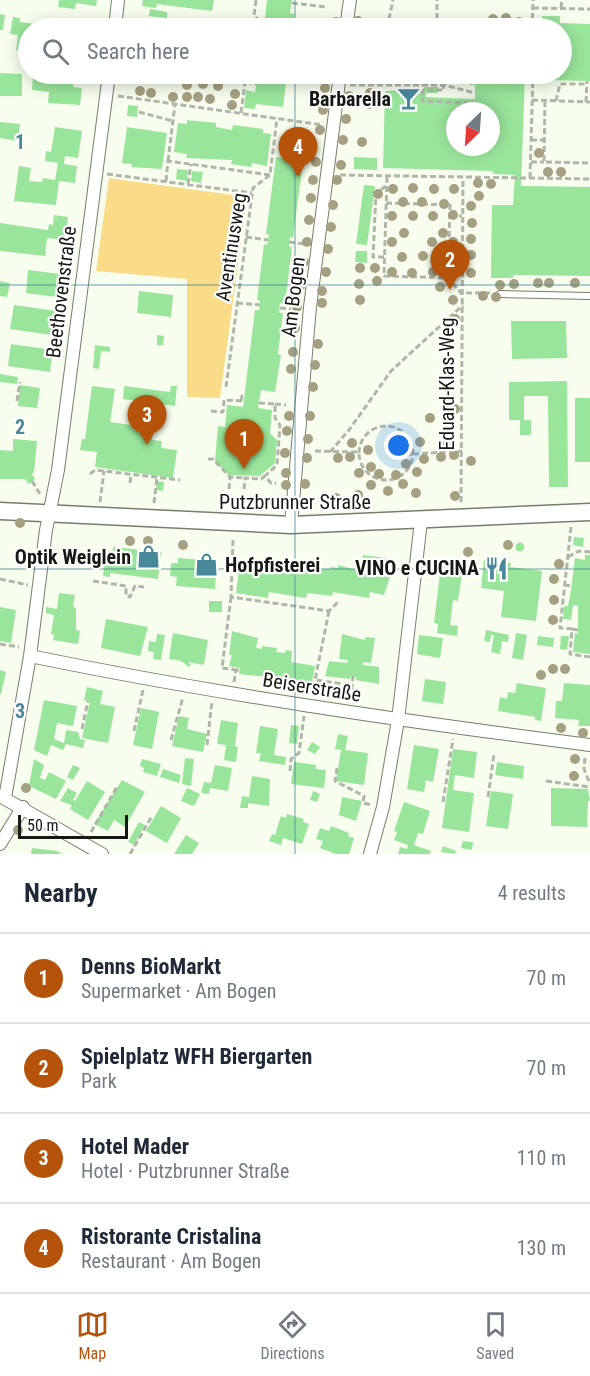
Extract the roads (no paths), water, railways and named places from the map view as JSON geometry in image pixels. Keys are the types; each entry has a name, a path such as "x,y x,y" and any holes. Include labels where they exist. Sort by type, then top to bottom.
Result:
{"main road":[{"name":"Putzbrunner Straße","path":"0,511 291,525 421,522 590,512"}],"street":[{"path":"116,18 118,0"},
{"path":"347,18 350,0"},
{"name":"Beethovenstraße","path":"2,797 30,656 58,470 108,84"},
{"name":"Am Bogen","path":"291,525 310,307 339,84"},
{"path":"370,854 383,807 398,720 421,522"},
{"name":"Beiserstraße","path":"30,656 145,680 398,720 589,744"},
{"path":"2,797 102,854"},
{"path":"0,844 23,807"}],"lane":[{"path":"501,294 590,296"}],"place":[{"name":"Barbarella","path":"409,99"},
{"name":"Ristorante Cristalina","path":"298,177"},
{"name":"Spielplatz WFH Biergarten","path":"450,290"},
{"name":"Hotel Mader","path":"147,445"},
{"name":"Denns BioMarkt","path":"244,469"},
{"name":"Optik Weiglein","path":"149,557"},
{"name":"Hofpfisterei","path":"207,565"},
{"name":"VINO e CUCINA","path":"497,568"}]}
